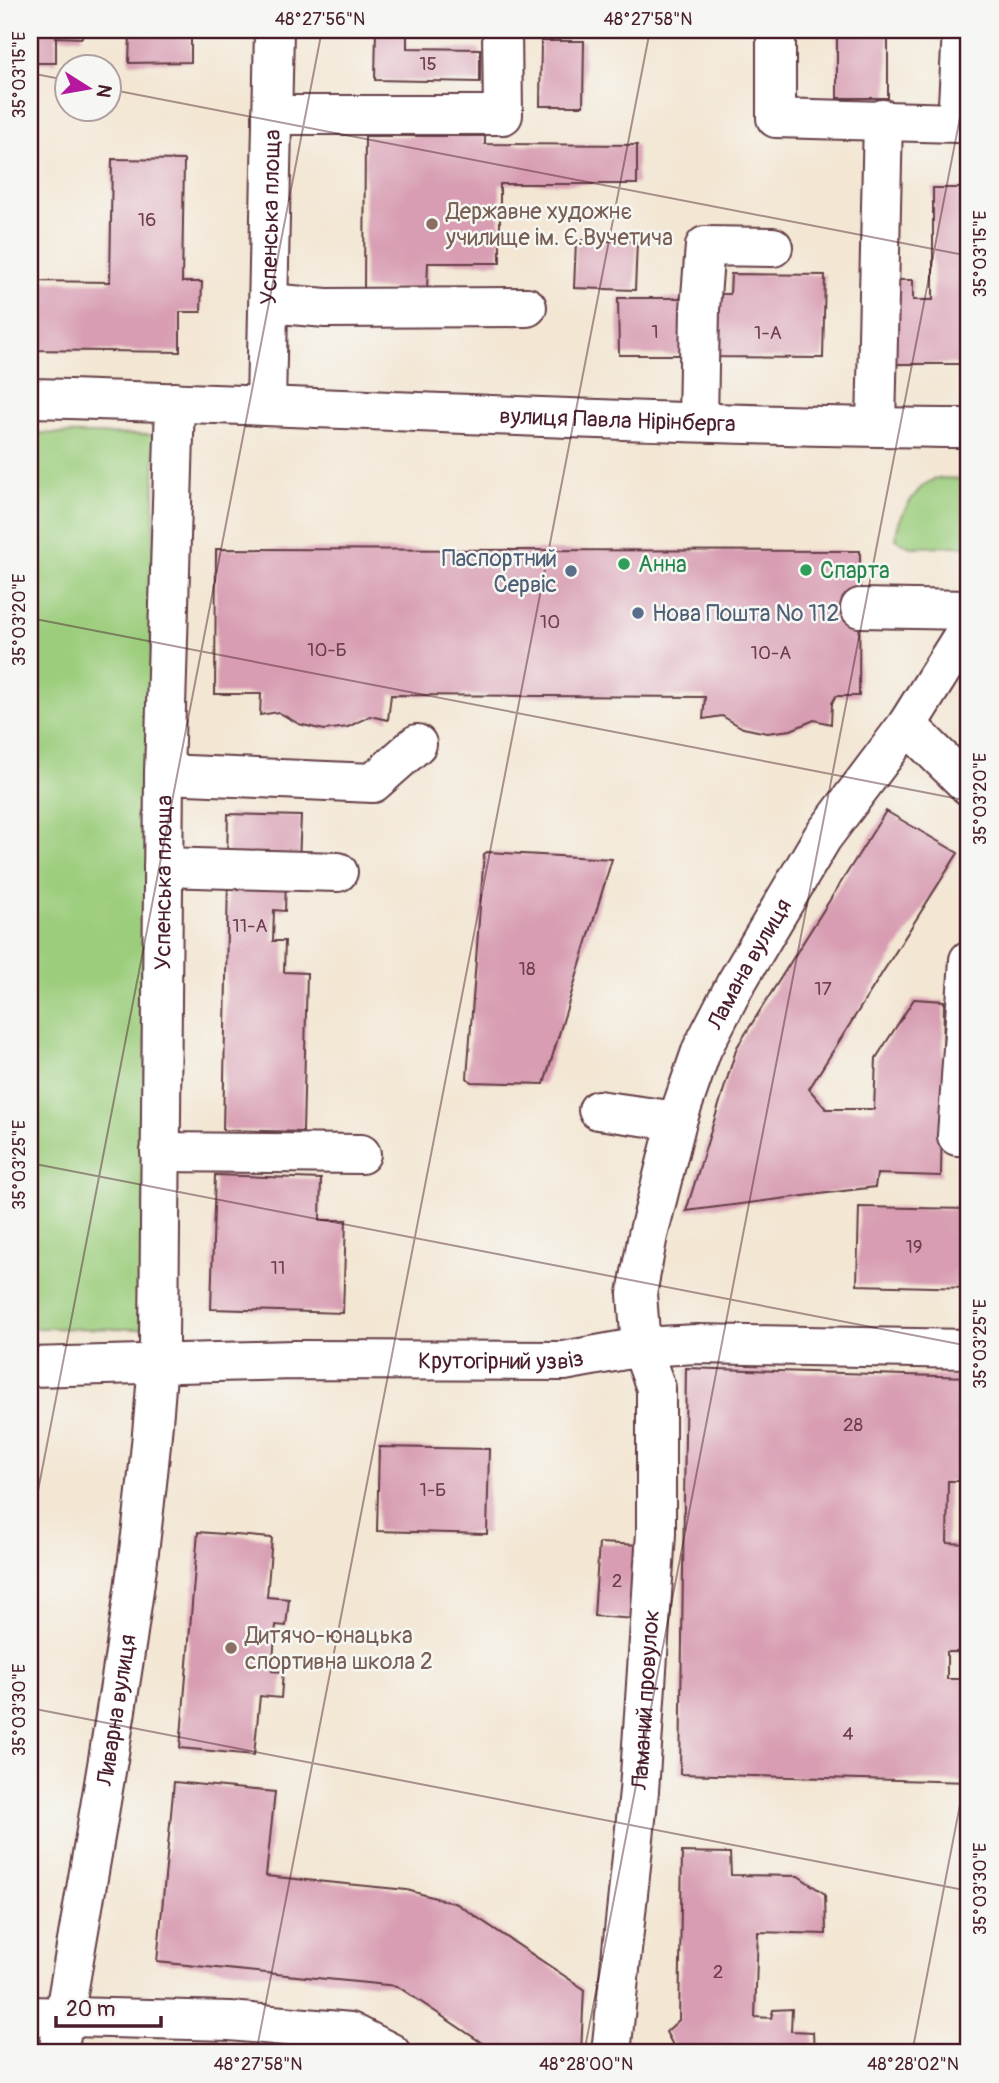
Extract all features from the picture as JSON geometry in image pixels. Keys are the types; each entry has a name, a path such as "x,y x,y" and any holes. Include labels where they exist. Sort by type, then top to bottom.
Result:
{"street":[{"name":"Успенська площа","path":"267,404 274,30"},
{"path":"272,115 503,115 502,30"},
{"path":"776,30 776,118 957,123 962,30"},
{"path":"876,426 883,119"},
{"path":"698,422 705,246 773,247"},
{"path":"269,303 327,308 527,307"},
{"name":"вулиця Павла Нірінберга","path":"30,398 267,404 698,422 969,428"},
{"name":"Успенська площа","path":"158,1364 164,774 176,402"},
{"path":"860,608 969,610"},
{"name":"Ламана вулиця","path":"641,1347 637,1294 648,1235 677,1121 702,1049 735,985 822,838 907,724 969,626"},
{"path":"907,724 969,786"},
{"path":"164,774 373,783 417,744"},
{"path":"163,867 338,872"},
{"path":"969,960 967,1026 957,1136 969,1136"},
{"path":"598,1110 677,1121"},
{"path":"160,1152 361,1154"},
{"name":"Крутогірний узвіз","path":"30,1367 295,1360 564,1362 641,1347 697,1344 969,1349"},
{"name":"Ламаний провулок","path":"611,2053 639,1791 656,1533 656,1388 641,1347"},
{"name":"Ливарна вулиця","path":"51,2029 144,1522 158,1364"},
{"path":"51,2029 230,2021 350,2032 391,2053"}],"green space":[{"path":"30,433 155,435 142,1329 30,1328"},
{"path":"938,478 969,479 967,546 910,547 896,539 904,512 915,494 930,481"}],"building":[{"path":"30,30 82,30 82,38 56,37 56,52 52,52 52,63 30,63"},
{"path":"134,30 191,30 191,62 129,63 130,34 134,34"},
{"path":"376,30 407,30 407,48 480,49 480,82 375,80"},
{"path":"837,30 888,30 888,98 837,98"},
{"path":"541,41 584,41 583,106 540,106"},
{"name":"Державне художнє училище ім. Є.Вучетича","path":"365,136 485,136 485,144 637,145 637,184 500,184 500,263 428,263 427,290 364,289"},
{"path":"112,159 184,160 182,282 202,282 201,312 180,312 180,352 30,350 30,281 110,282"},
{"path":"933,188 969,188 969,364 887,364 886,280 913,280 913,300 933,300"},
{"path":"576,240 637,242 635,290 574,288"},
{"path":"731,274 825,275 823,358 712,357 713,294 730,294"},
{"path":"618,298 691,298 691,355 619,355"},
{"path":"216,549 860,551 859,696 836,696 832,703 831,724 814,720 791,730 767,733 743,728 722,716 703,719 705,697 391,695 388,720 370,716 348,727 324,730 299,724 278,712 260,715 261,694 215,694"},
{"path":"886,811 958,853 809,1089 826,1109 874,1109 876,1058 914,999 944,1001 941,1176 877,1174 875,1187 686,1211 737,1047"},
{"path":"228,814 301,816 299,862 227,861"},
{"path":"487,852 612,859 544,1084 471,1082 467,1078 484,854"},
{"path":"228,878 286,879 285,911 274,910 273,941 285,941 284,972 307,973 303,1132 223,1130"},
{"path":"215,1175 321,1179 320,1220 346,1220 343,1313 211,1309"},
{"path":"859,1207 969,1209 969,1288 857,1285"},
{"path":"686,1368 969,1377 969,1481 948,1481 947,1543 969,1544 969,1652 947,1652 947,1679 969,1679 969,1782 680,1774"},
{"path":"379,1447 489,1449 487,1534 377,1531"},
{"name":"Дитячо-юнацька спортивна школа 2","path":"198,1532 272,1538 267,1597 289,1599 286,1626 276,1625 272,1671 283,1672 281,1698 260,1696 254,1755 180,1748"},
{"path":"599,1543 641,1545 636,1619 594,1616"},
{"path":"174,1782 275,1792 266,1876 407,1890 457,1904 584,1989 581,2053 497,2053 397,1986 157,1962"},
{"path":"682,1852 730,1853 731,1875 798,1876 825,1894 826,1934 758,1932 755,2017 771,2018 773,2010 792,2009 791,2031 813,2032 814,2053 677,2053 666,2032 679,2020"}],"place":[{"name":"Державне художнє училище ім. Є.Вучетича","path":"432,224"},
{"name":"Анна","path":"624,564"},
{"name":"Спарта","path":"806,570"},
{"name":"Паспортний Сервіс","path":"571,571"},
{"name":"Нова Пошта № 112","path":"638,613"},
{"name":"Дитячо-юнацька спортивна школа 2","path":"231,1648"}]}
